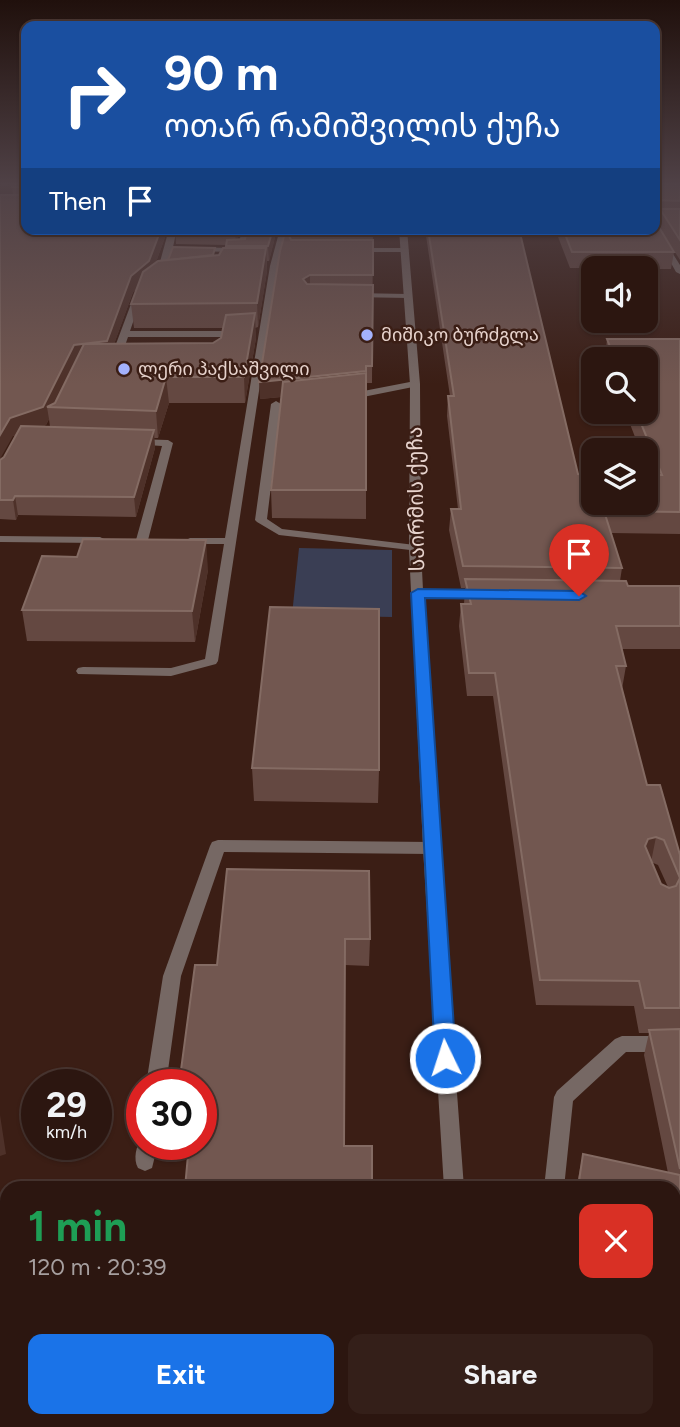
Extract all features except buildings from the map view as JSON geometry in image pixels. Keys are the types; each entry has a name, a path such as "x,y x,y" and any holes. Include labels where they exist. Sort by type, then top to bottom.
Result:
{"street":[{"path":"127,362 109,363 125,334 139,293 157,279 168,251"},
{"path":"186,251 222,254 238,251"},
{"path":"83,671 171,672 211,661 278,251"},
{"name":"საირმის ქუჩა","path":"405,251 415,384 415,549 431,848 454,1181"},
{"path":"670,251 680,272"},
{"path":"260,266 274,266"},
{"path":"157,279 169,278"},
{"path":"337,295 408,296"},
{"path":"125,334 220,340 264,332"},
{"path":"340,398 415,384"},
{"path":"253,405 290,403"},
{"path":"276,404 261,520 279,532 415,549"},
{"path":"0,539 136,540 167,443 127,442"},
{"path":"180,541 230,541"},
{"path":"418,593 492,594"},
{"path":"158,1069 172,976 218,846 431,848"},
{"path":"555,1181 564,1097 622,1044 680,1044"}],"shaded area":[{"path":"299,548 392,550 392,617 292,615"}],"place":[{"name":"მიშიკო ბურძგლა","path":"367,335"},
{"name":"ლერი პაქსაშვილი","path":"124,369"}],"route":[{"path":"445,1058 418,593 579,596"}]}
